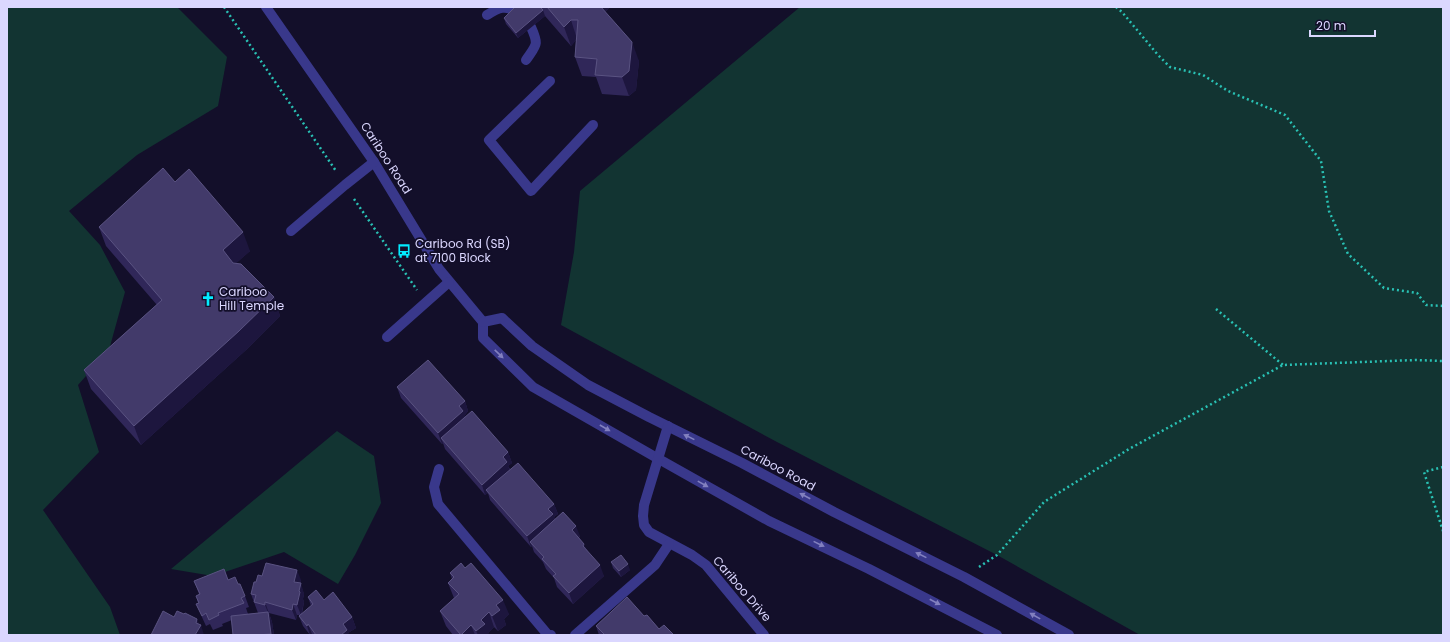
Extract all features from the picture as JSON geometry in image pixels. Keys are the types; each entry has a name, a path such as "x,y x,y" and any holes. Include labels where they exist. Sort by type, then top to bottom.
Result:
{"street":[{"name":"Cariboo Road","path":"266,7 374,162 439,269 483,322 502,318 532,346 588,385 742,463 834,512 964,577 1069,635"},
{"path":"487,15 498,8 509,7 518,12"},
{"path":"526,60 536,46 537,41 531,27"},
{"path":"550,81 489,140 531,191 593,125"},
{"path":"291,231 374,162"},
{"path":"387,337 449,282"},
{"path":"483,322 483,338 533,386 770,521 869,569 997,635"},
{"name":"Cariboo Drive","path":"668,426 657,458 644,505 642,516 644,525 649,532 692,555 706,565 764,635"},
{"path":"439,469 434,487 438,504 549,635"},
{"path":"575,635 655,565 669,544"}],"path":[{"path":"224,7 425,302"},
{"path":"1116,7 1170,68 1203,75 1228,91 1285,115 1321,161 1329,211 1348,254 1384,288 1416,293 1426,305 1443,306"},
{"path":"1216,309 1283,365"},
{"path":"964,577 997,555 1044,502 1129,449 1283,365 1416,360 1443,361"},
{"path":"1443,467 1424,472 1443,531"}],"green space":[{"path":"7,7 177,7 227,57 218,106 137,155 69,211 100,245 125,292 109,350 78,385 99,452 43,510 110,607 120,635 7,635"},
{"path":"800,7 1443,7 1443,635 1140,635 997,555 777,442 561,325 574,252 580,191"},
{"path":"337,431 374,456 381,503 355,555 338,584 284,552 213,576 171,569"}],"building":[{"path":"515,7 540,7 543,10 516,33 504,18"},
{"path":"547,7 601,7 632,42 629,71 622,77 595,75 597,59 575,57 578,20 571,20 564,27"},
{"name":"Cariboo Hill Temple","path":"163,168 175,182 189,169 243,232 223,250 233,263 241,264 274,297 239,331 134,426 84,370 162,300 99,227"},
{"path":"428,360 465,401 459,406 463,411 438,433 397,387"},
{"path":"472,411 508,452 503,457 507,462 482,485 441,438"},
{"path":"518,463 554,504 548,509 553,514 527,536 486,490"},
{"path":"563,512 576,526 572,530 584,544 583,546 600,565 569,593 553,576 556,574 542,559 544,557 530,542"},
{"path":"621,555 628,564 619,571 611,562"},
{"path":"266,563 297,570 294,582 301,583 300,592 297,605 293,604 292,610 265,602 265,605 254,602 256,595 251,594 254,582 256,582 258,575 262,576"},
{"path":"461,563 465,568 471,563 503,600 496,605 500,610 492,616 489,612 481,620 485,624 476,631 471,625 461,635 440,611 459,594 448,583 454,577 450,573"},
{"path":"224,569 228,580 235,577 238,584 240,584 245,596 241,598 244,603 218,613 219,615 209,620 206,613 202,616 196,604 199,603 196,596 200,594 194,581"},
{"path":"316,590 324,600 333,592 352,617 343,624 347,630 341,635 316,635 308,624 307,626 299,616 313,604 308,597"},
{"path":"627,597 644,616 647,615 659,629 664,625 674,635 605,635 596,626"},
{"path":"163,611 174,617 177,611 184,614 185,613 197,619 196,623 201,625 195,635 151,635"},
{"path":"268,612 271,634 233,635 231,616"}],"place":[{"name":"Cariboo Rd (SB) at 7100 Block","path":"404,251"},
{"name":"Cariboo Hill Temple","path":"208,299"}]}
